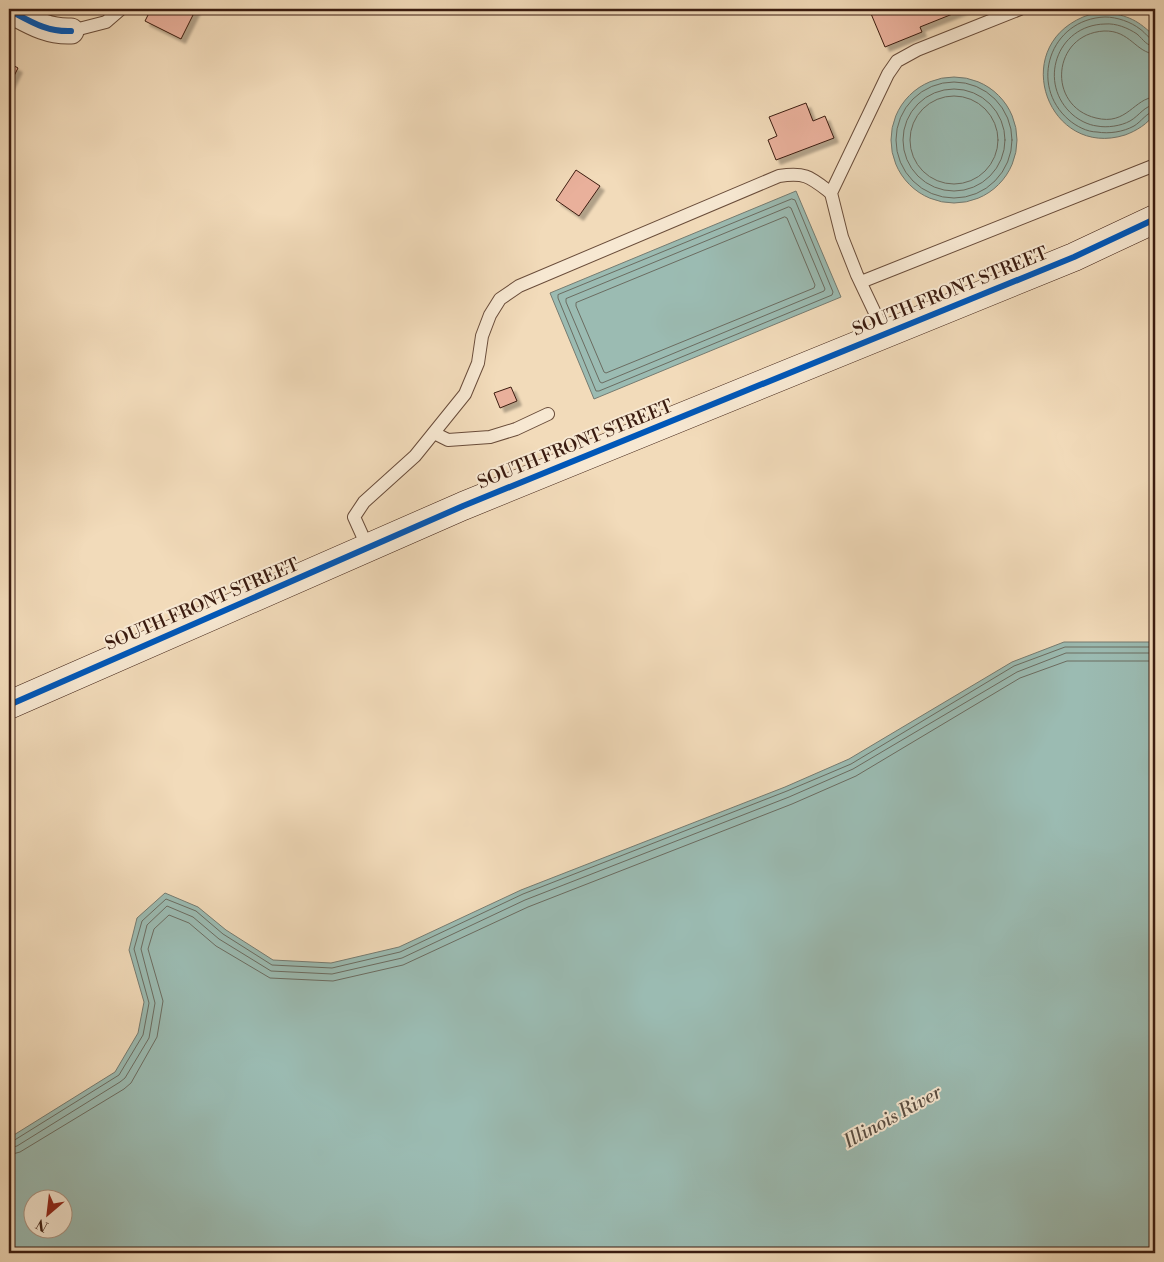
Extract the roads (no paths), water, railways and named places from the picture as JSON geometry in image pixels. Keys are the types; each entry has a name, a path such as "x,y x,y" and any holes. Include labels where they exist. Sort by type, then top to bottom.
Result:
{"street":[{"path":"9,10 41,27 58,32 71,31"},
{"name":"SOUTH FRONT STREET","path":"9,705 463,506 1074,257 1155,219"}],"lane":[{"path":"71,31 106,22 121,9"},
{"path":"831,193 888,74 897,61 917,50 1020,9"},
{"path":"861,282 1155,165"},
{"path":"368,548 354,517 364,502 415,456 465,394 478,363 482,336 490,315 500,299 519,286 779,176 794,174 810,177 831,193 842,237 885,334"},
{"path":"434,433 448,440 490,437 516,429 548,414"}],"water":[{"path":"1105,12 1121,15 1133,20 1155,37 1155,113 1145,124 1125,135 1098,138 1076,131 1059,117 1047,97 1043,75 1047,52 1060,32 1083,17"},
{"path":"954,77 978,82 998,96 1012,116 1017,140 1012,164 998,184 978,198 954,203 930,198 910,184 896,164 891,140 896,116 910,96 930,82"},
{"path":"796,191 841,297 594,399 550,293"},
{"name":"Illinois River","path":"1064,642 1155,642 1155,1253 9,1253 9,1138 115,1072 138,1033 144,1002 129,950 137,918 165,893 198,907 226,930 273,960 331,963 399,947 521,890 785,787 849,759 1012,662"}]}
